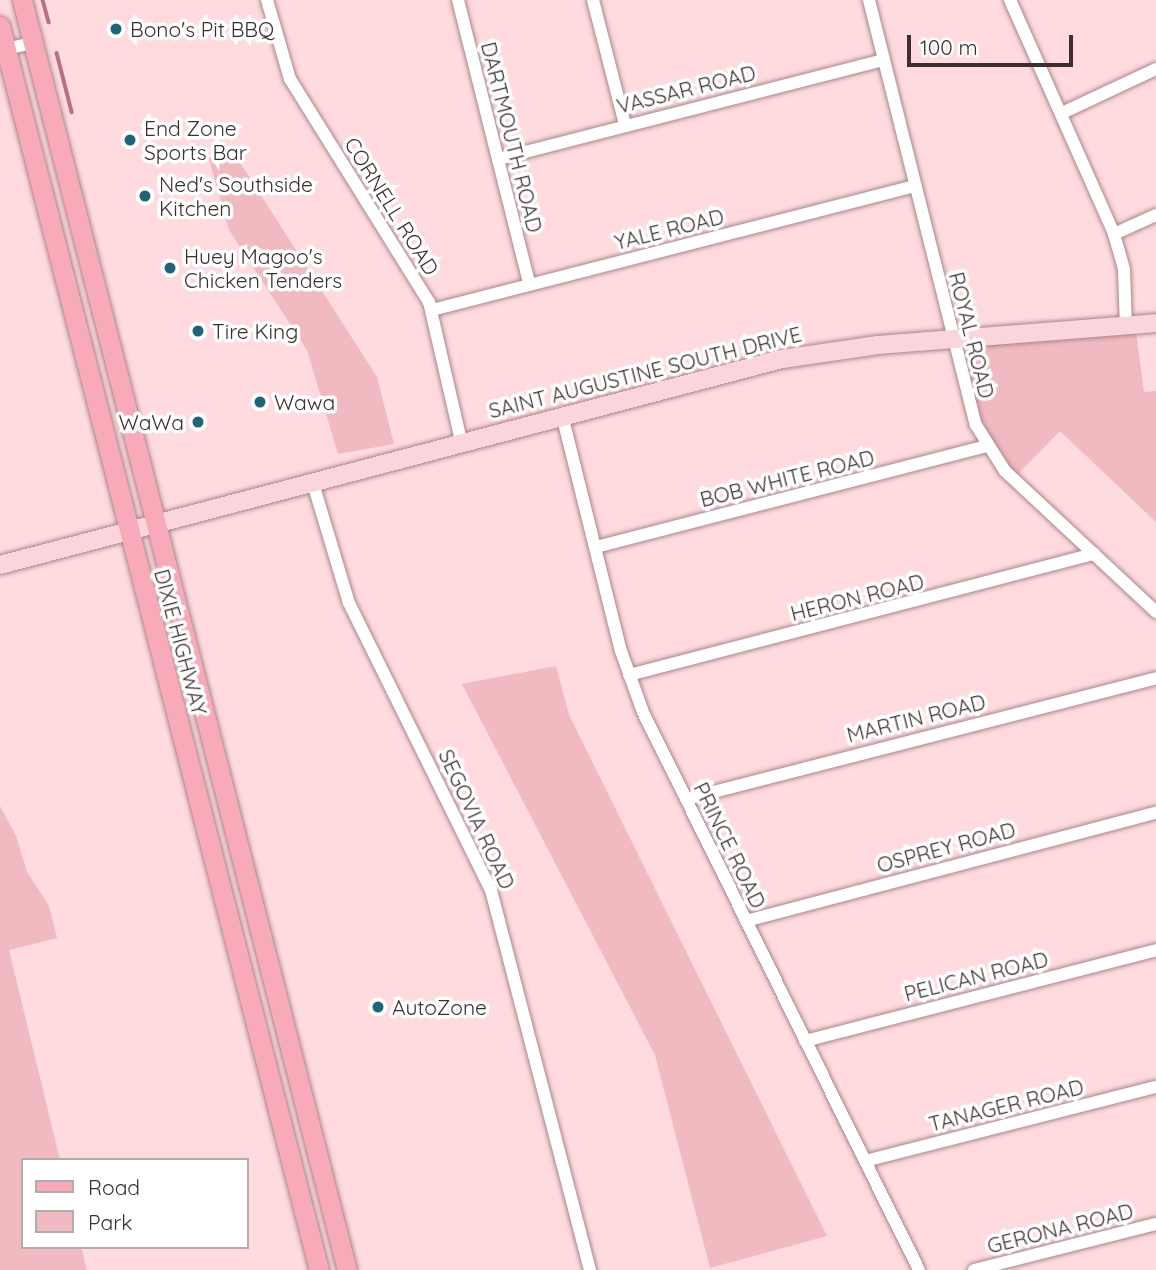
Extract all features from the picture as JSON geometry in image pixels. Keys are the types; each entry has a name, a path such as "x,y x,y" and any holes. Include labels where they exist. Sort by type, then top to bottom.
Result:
{"main road":[{"name":"DIXIE HIGHWAY","path":"22,0 347,1270"},
{"name":"DIXIE HIGHWAY","path":"0,26 319,1270"},
{"path":"250,998 275,992"}],"street":[{"name":"CORNELL ROAD","path":"267,0 290,79 432,310 461,441"},
{"name":"DARTMOUTH ROAD","path":"458,0 529,283"},
{"path":"593,0 625,125"},
{"name":"ROYAL ROAD","path":"869,0 972,415 986,446 1005,471 1156,612"},
{"path":"1010,0 1114,234 1124,270 1126,326"},
{"path":"6,49 33,43"},
{"name":"VASSAR ROAD","path":"498,159 884,60"},
{"path":"1062,113 1156,69"},
{"name":"YALE ROAD","path":"432,310 915,186"},
{"path":"1114,234 1156,215"},
{"name":"SAINT AUGUSTINE SOUTH DRIVE","path":"0,565 312,480 782,359 954,339 1156,323"},
{"name":"PRINCE ROAD","path":"562,415 629,675 686,799 919,1270"},
{"name":"BOB WHITE ROAD","path":"596,547 986,446"},
{"name":"SEGOVIA ROAD","path":"312,480 349,603 491,890 590,1270"},
{"name":"HERON ROAD","path":"629,675 1095,554"},
{"name":"MARTIN ROAD","path":"686,799 1156,678"},
{"name":"OSPREY ROAD","path":"746,921 1156,813"},
{"name":"PELICAN ROAD","path":"805,1041 1156,950"},
{"name":"TANAGER ROAD","path":"865,1161 1156,1087"},
{"name":"GERONA ROAD","path":"974,1270 1156,1224"}],"green space":[{"path":"232,150 377,377 394,444 338,454 307,350 229,230 208,156"},
{"path":"1136,332 1144,392 1156,391 1156,522 1060,431 1012,480 984,446 955,346"},
{"path":"556,666 569,715 827,1236 710,1268 655,1055 462,684"},
{"path":"0,806 16,836 27,872 49,906 57,938 9,950 60,1158 21,1158 21,1249 82,1249 87,1270 0,1270"}],"waterway":[{"path":"43,0 49,22"},
{"path":"57,53 72,112"}],"place":[{"name":"Bono's Pit BBQ","path":"116,29"},
{"name":"End Zone Sports Bar","path":"130,140"},
{"name":"Ned's Southside Kitchen","path":"145,196"},
{"name":"Huey Magoo's Chicken Tenders","path":"170,268"},
{"name":"Tire King","path":"198,331"},
{"name":"Wawa","path":"260,402"},
{"name":"WaWa","path":"198,422"},
{"name":"AutoZone","path":"378,1007"}]}
